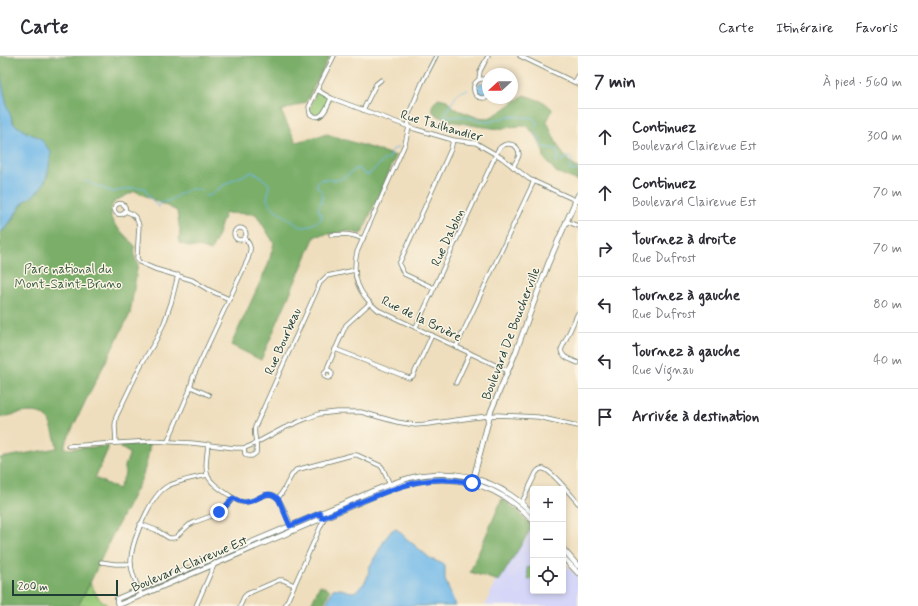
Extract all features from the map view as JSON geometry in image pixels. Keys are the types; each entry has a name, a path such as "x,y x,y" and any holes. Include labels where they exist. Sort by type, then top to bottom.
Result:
{"street":[{"path":"331,98 325,112 322,115 311,116 309,107 334,56"},
{"name":"Rue de la Bruère","path":"436,56 422,83 408,116 410,127 405,144 363,239 356,258 355,270 359,287 370,304 378,310 508,371"},
{"path":"482,98 475,94 473,88 488,56"},
{"path":"520,56 576,83 578,76"},
{"path":"531,61 534,56"},
{"path":"478,80 482,78"},
{"path":"363,110 376,84 381,80"},
{"name":"Rue Tailhandier","path":"318,90 331,98 430,134 453,140 476,143 496,154 523,175 575,200"},
{"path":"434,288 404,274 398,264 451,149 453,140"},
{"path":"496,154 503,145 509,144 514,146 519,155 513,167"},
{"name":"Rue Dablon","path":"416,327 496,154"},
{"path":"456,347 534,181"},
{"name":"Boulevard De Boucherville","path":"472,481 490,415 546,268 578,195"},
{"path":"125,211 130,212 136,218 138,223 137,258 140,263 195,281 209,290 229,299"},
{"path":"566,221 578,226"},
{"path":"331,235 348,233 363,239"},
{"path":"168,441 191,387 193,377 250,253 250,244 244,238"},
{"name":"Rue Bourbeau","path":"256,443 254,433 255,425 320,283 327,276 355,270"},
{"path":"116,442 116,418 141,364 156,340 164,323 178,275"},
{"path":"327,370 335,349 348,324 370,304"},
{"path":"578,313 561,348 561,354 563,356 578,362"},
{"path":"335,349 410,378 413,376 432,335"},
{"path":"456,383 470,353"},
{"path":"191,387 209,395"},
{"path":"68,446 116,442 168,441 244,448 291,425 326,413 361,412 397,422 418,425 490,415 532,416 578,426"},
{"path":"244,448 246,454 252,456 256,453 256,443"},
{"path":"208,444 206,465 207,475 213,484 240,502 251,501 268,494 274,495 278,498 293,531"},
{"path":"278,498 285,490 293,472 296,470 352,455 356,455 380,465 390,487"},
{"path":"521,502 536,473 543,469 559,481 578,503"},
{"path":"140,592 132,572 131,555 140,524 144,517 158,495 165,488 207,475"},
{"name":"Boulevard Clairevue Est","path":"214,561 290,526 321,516 390,487 414,482 430,480 472,481 498,488 521,502 530,511"},
{"name":"Boulevard Clairevue Est","path":"472,481 501,495 520,508 530,518"},
{"path":"140,524 156,530 169,538 173,538 189,525 223,510 233,498"},
{"path":"285,606 323,521 321,516"},
{"name":"Boulevard Clairevue Est","path":"140,592 214,561 293,531 321,516"},
{"path":"566,552 578,566"},
{"path":"564,558 578,574"},
{"path":"196,606 214,561"},
{"path":"101,562 131,564"},
{"path":"240,606 247,594 279,580 294,585"}],"shaded area":[{"path":"530,530 530,594 566,594 566,565 578,577 578,606 485,606 496,580 499,581"}],"green space":[{"name":"Parc national du Mont-Saint-Bruno","path":"0,56 330,56 306,102 281,111 296,142 327,134 396,156 362,233 360,234 349,231 315,236 261,360 231,345 268,265 274,243 256,214 225,213 211,251 179,243 180,231 177,211 135,191 115,201 111,207 111,218 115,225 135,246 135,257 138,263 130,314 86,400 65,444 65,449 108,446 95,478 118,489 124,477 125,466 129,455 129,453 121,448 121,445 150,444 142,478 78,606 0,606 0,458 57,448 51,425 44,415 25,412 0,418 0,233 8,226 24,202 37,192 46,180 48,174 40,138 26,132 14,124 7,107 0,72"},
{"path":"317,90 331,98 325,112 314,116 309,111"},
{"path":"524,95 544,102 552,109 547,121 555,141 563,154 573,165 578,168 578,181 556,172 544,158 543,151 537,137 527,126 499,129 450,121 433,112 432,106 438,98 447,100 453,108 476,117 489,118 511,104 518,104 518,99"},
{"path":"502,499 518,511 530,525 530,530 499,581 470,572"},
{"path":"527,568 530,568 529,580"},
{"path":"90,583 98,597 108,606 78,606"},
{"path":"320,585 330,590 323,606 310,606"}],"water":[{"path":"0,72 7,107 14,124 26,132 40,138 51,152 50,163 44,184 35,194 22,204 10,222 0,233"},
{"path":"482,83 482,94 477,91 476,87"},
{"path":"395,529 431,559 445,566 445,580 455,606 325,606 333,589 354,592 359,589 366,580 369,568 385,539 392,530"}],"waterway":[{"path":"445,114 458,93 468,90"},
{"path":"439,129 445,115 453,117 460,116 489,122 509,116 533,118 537,122 535,131 540,139 541,147 556,149 559,157 556,159 557,163 570,157 572,162 569,170 578,170"},
{"path":"84,181 113,192 133,188 144,188 159,207 161,202 166,202 189,190 199,190 206,196 209,196 224,185 252,172 259,175 269,184 267,199 271,206 298,226 303,227 309,226 321,219 322,216 318,209 322,197 322,192 317,187 317,182 319,180 338,180 358,168 364,174 368,175 384,160 391,156 392,150 399,147"}],"route":[{"path":"219,512 223,510 233,498 240,502 245,502 271,494 276,496 279,500 290,526 320,513 322,518 391,489 414,482 447,479 472,483"}]}
